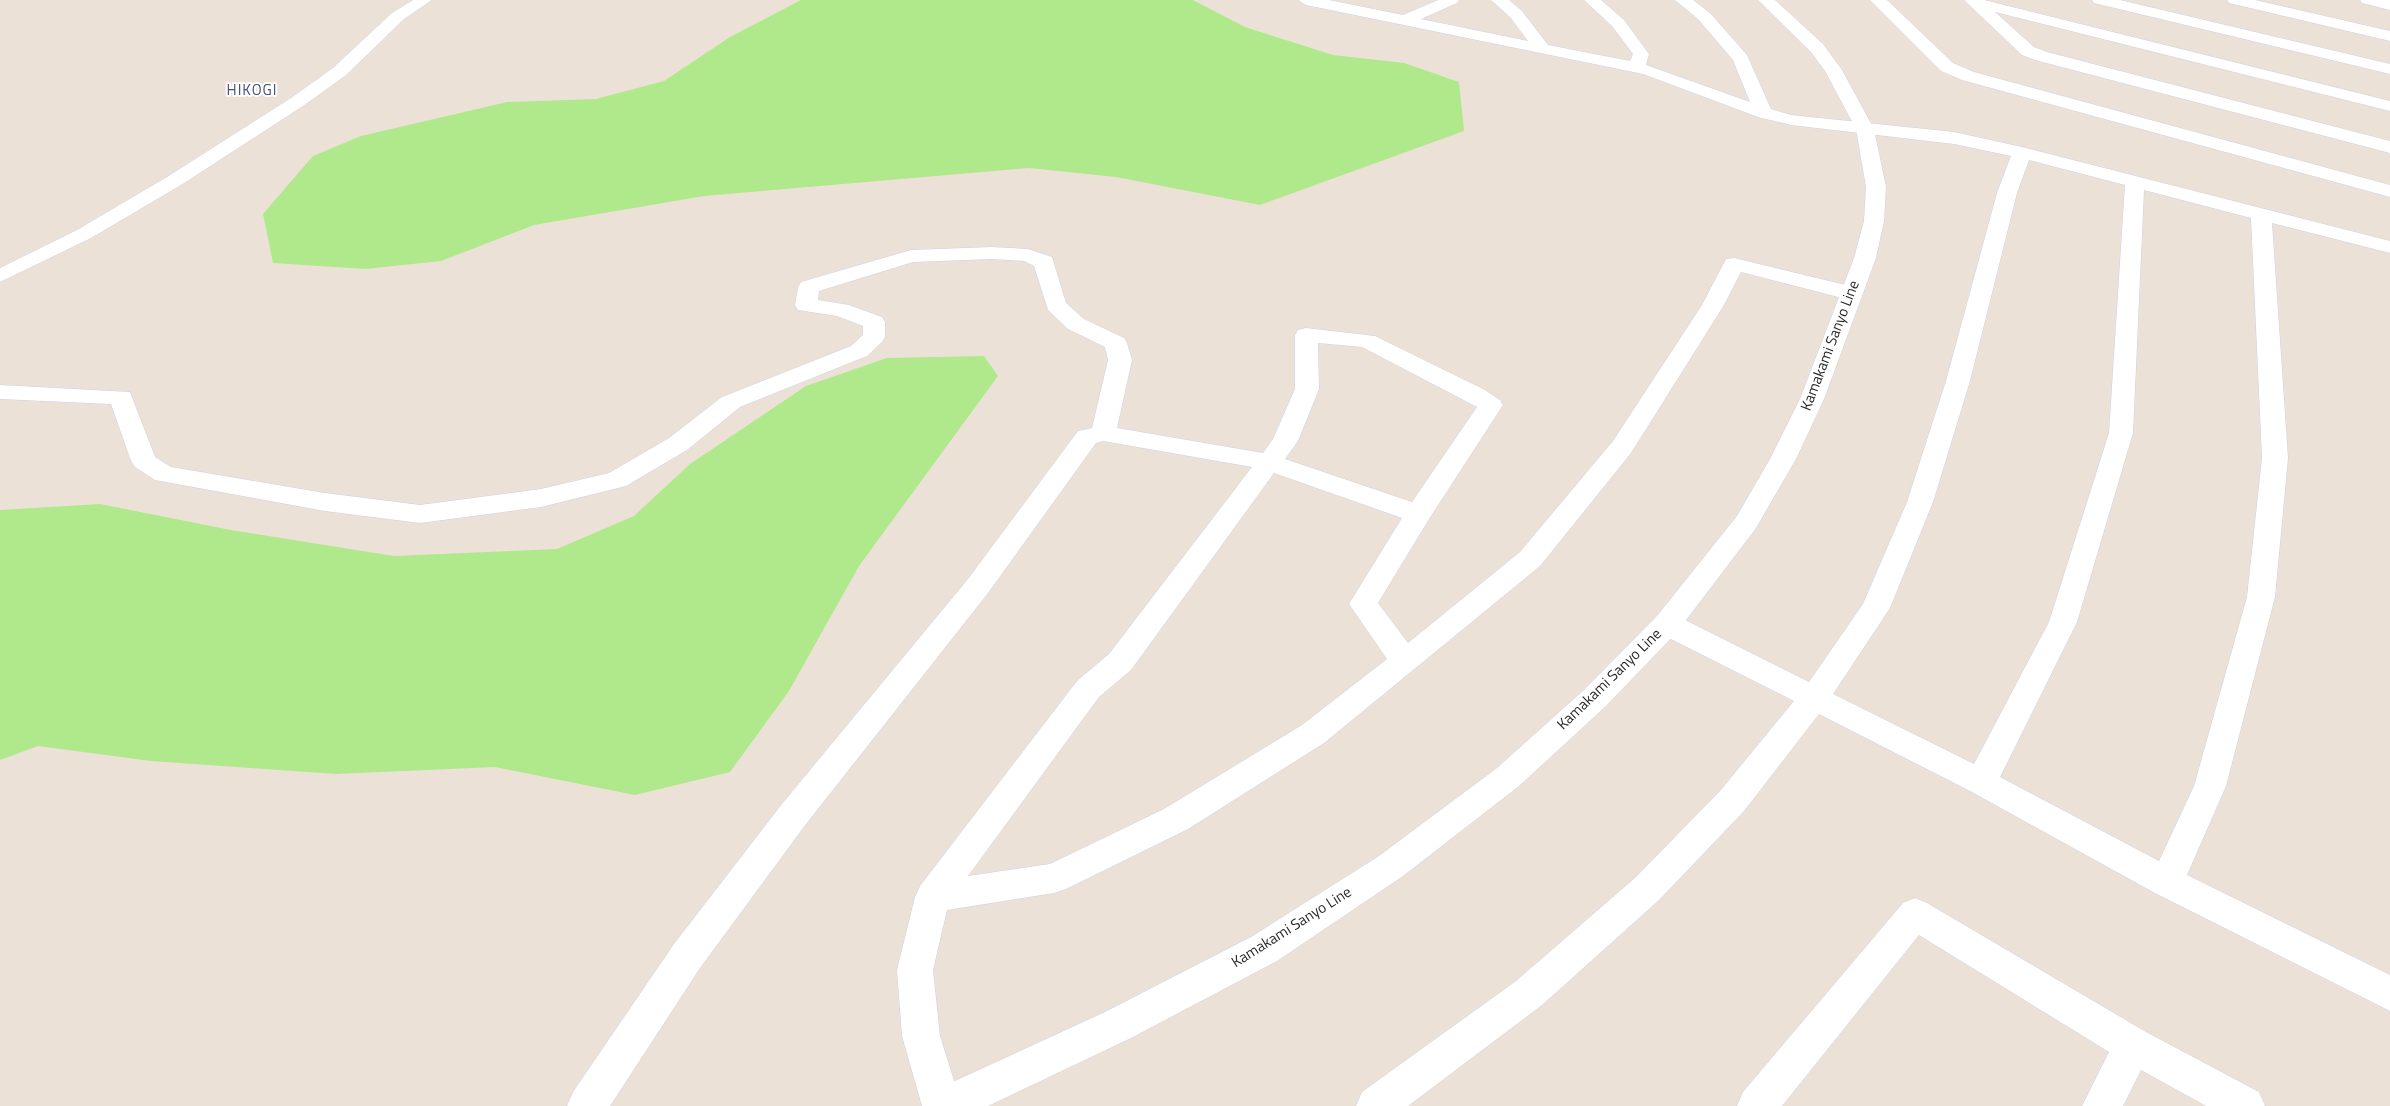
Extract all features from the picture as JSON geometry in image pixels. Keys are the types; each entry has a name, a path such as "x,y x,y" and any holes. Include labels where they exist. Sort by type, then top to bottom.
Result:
{"street":[{"path":"0,276 84,234 174,181 297,102 338,72 398,16 424,0"},
{"path":"1404,20 1451,0"},
{"path":"1499,0 1516,14 1542,48"},
{"path":"1592,0 1618,23 1641,54 1636,68"},
{"path":"1684,0 1704,16 1741,59 1764,113"},
{"name":"Kamakami Sanyo Line","path":"943,1106 1118,1025 1264,949 1391,866 1508,777 1595,698 1667,624 1746,522 1783,458 1812,399 1850,293 1865,258 1874,221 1876,188 1865,129 1833,70 1817,48 1766,0"},
{"path":"1878,0 1947,67 1968,76 2390,191"},
{"path":"2100,0 2390,69"},
{"path":"2236,0 2390,36"},
{"path":"2368,0 2390,5"},
{"path":"1314,1 1636,68 1764,113 1791,120 1954,138 2022,153 2390,247"},
{"path":"1974,2 2390,106"},
{"path":"1974,2 2028,51 2041,56 2390,147"},
{"path":"1376,1106 1529,993 1647,889 1732,801 1814,698 1876,608 1920,502 1958,381 2007,194 2022,153"},
{"path":"1981,782 2063,622 2121,433 2135,182"},
{"path":"2167,882 2210,786 2261,597 2275,458 2261,214"},
{"path":"0,392 121,397 144,460 164,474 326,502 420,514 541,498 617,480 678,444 731,402 859,352 874,337 874,322 842,310 806,305 809,287 911,256 992,253 1028,255 1044,262 1056,305 1076,324 1116,343 1120,360 1104,433"},
{"path":"932,897 1054,878 1176,819 1312,734 1405,661 1530,559 1622,447 1713,305 1734,264 1850,293"},
{"path":"943,1106 921,1036 915,970 932,897 1088,689 1120,662 1285,441 1307,389 1306,335 1366,341 1476,394 1491,405 1418,514 1363,604 1405,661"},
{"path":"586,1106 687,956 794,814 978,586 1087,437 1104,433 1268,462 1418,514"},
{"path":"1667,624 1981,782 2167,882 2390,994"},
{"path":"1757,1106 1916,914 2133,1045 2245,1106"},
{"path":"2102,1106 2133,1045"}],"green space":[{"path":"801,0 1193,0 1245,27 1333,55 1404,63 1459,82 1464,131 1260,205 1116,177 1029,168 704,196 534,225 441,261 365,269 273,263 263,214 313,156 361,136 507,102 596,99 664,81 730,37"},
{"path":"984,356 998,376 859,566 789,691 730,772 635,795 495,767 336,774 151,761 38,746 0,760 0,510 100,504 231,530 394,556 557,549 634,516 690,464 806,386 887,358"}],"district":[{"name":"HIKOGI","path":"252,91"}]}
